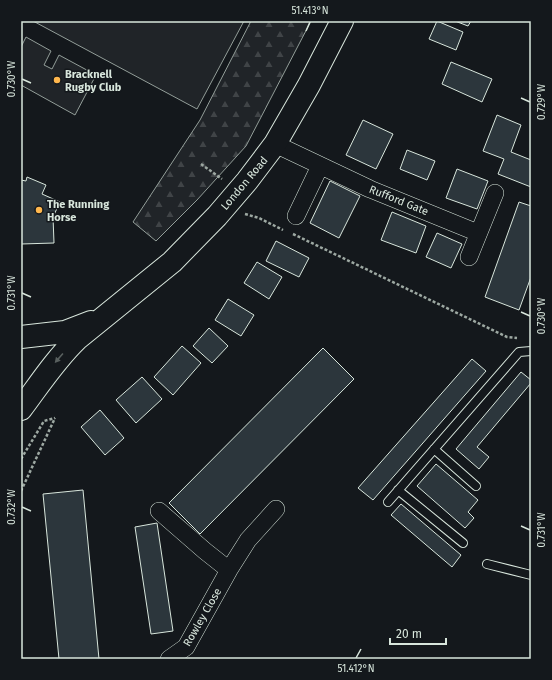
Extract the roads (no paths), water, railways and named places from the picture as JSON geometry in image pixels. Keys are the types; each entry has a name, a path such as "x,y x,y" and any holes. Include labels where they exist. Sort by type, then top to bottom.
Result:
{"main road":[{"name":"London Road","path":"21,409 66,350 143,287 187,248 247,181 276,144 306,91 342,21"},
{"name":"London Road","path":"21,337 65,332 109,314"}],"street":[{"name":"Rufford Gate","path":"276,144 370,189 478,233"},
{"path":"296,216 320,166"},
{"path":"469,257 494,193"},
{"name":"Rowley Close","path":"169,659 186,647 229,570 248,540 276,509"},
{"path":"159,511 229,570"}],"lane":[{"path":"388,502 519,352 531,351"},
{"path":"434,449 476,486"},
{"path":"398,490 463,543"},
{"path":"487,564 531,575"}],"place":[{"name":"Bracknell Rugby Club","path":"57,80"},
{"name":"The Running Horse","path":"39,210"}]}
